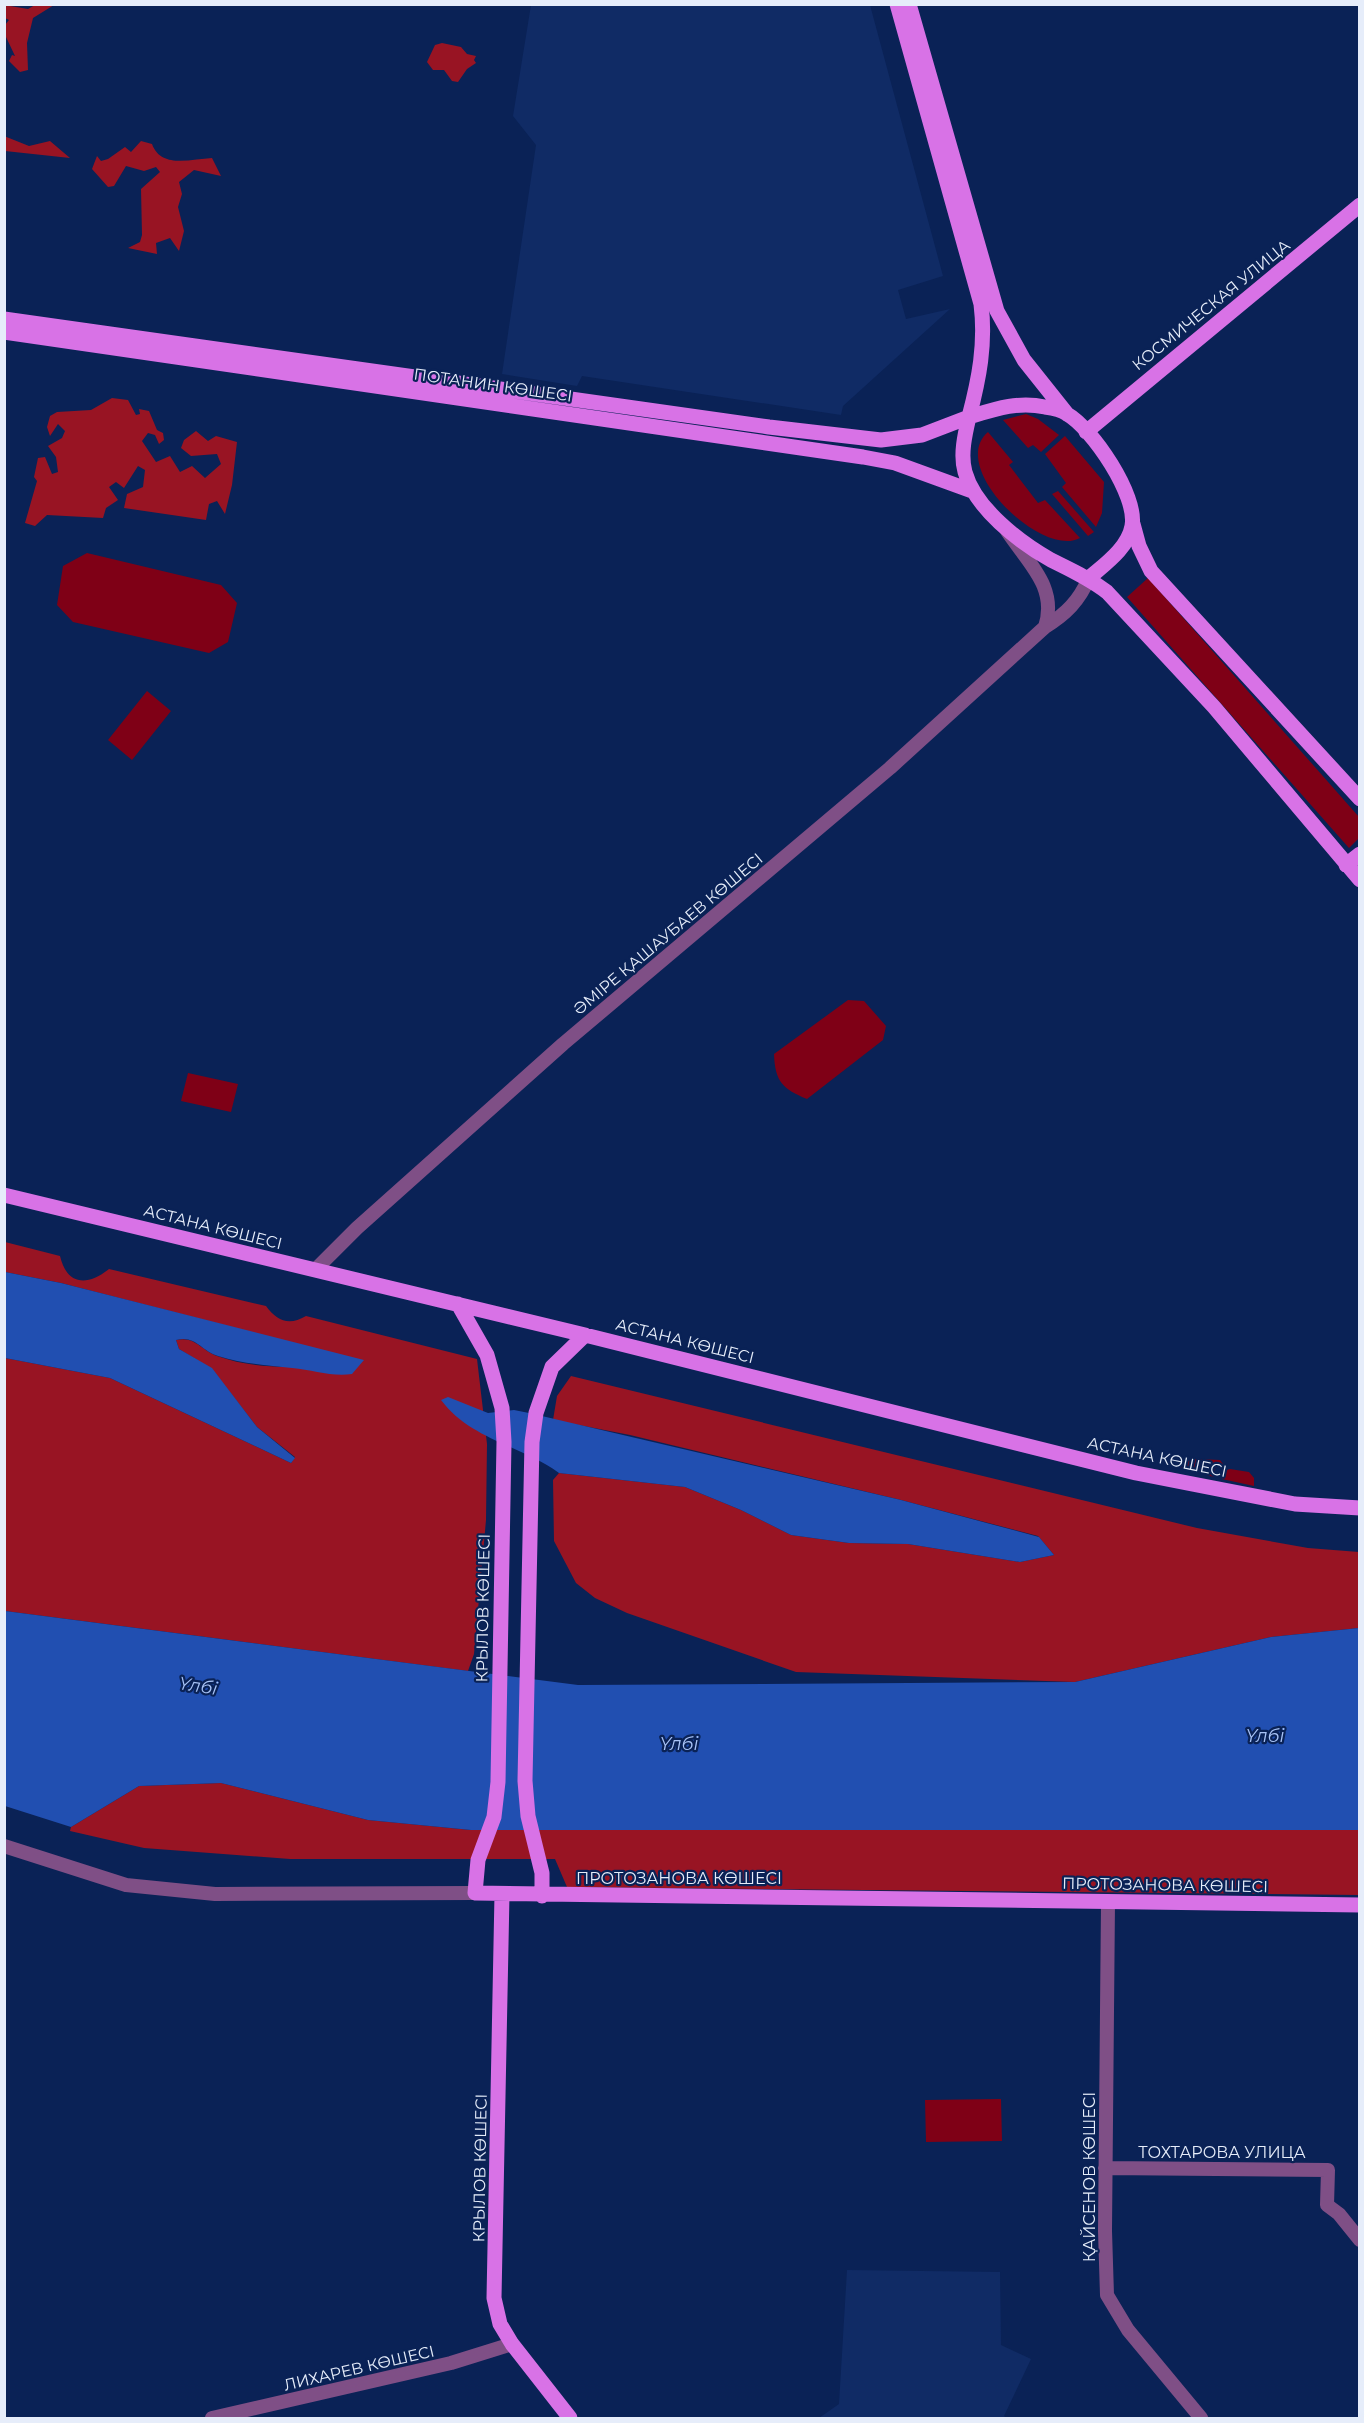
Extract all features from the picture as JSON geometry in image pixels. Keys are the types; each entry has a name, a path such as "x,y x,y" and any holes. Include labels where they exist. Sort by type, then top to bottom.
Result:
{"main road":[{"path":"897,4 981,304 984,335 981,363 964,437 964,463 972,491 999,520 1049,559 1089,578 1107,592 1214,707 1359,880"},
{"path":"909,4 997,311 1024,360 1118,473 1127,494 1138,546 1151,571 1359,799"},
{"name":"КОСМИЧЕСКАЯ УЛИЦА","path":"1086,432 1359,205"},
{"name":"ПОТАНИН КӨШЕСІ","path":"4,319 628,408 880,441 922,435 969,417"},
{"name":"ПОТАНИН КӨШЕСІ","path":"4,332 863,457 895,463 972,491"},
{"path":"969,417 1017,404 1044,406 1067,414"},
{"path":"1089,578 1112,558 1126,541 1133,524"},
{"path":"1346,865 1359,854"},
{"name":"АСТАНА КӨШЕСІ","path":"4,1195 585,1335 1136,1473 1296,1504 1359,1508"},
{"name":"КРЫЛОВ КӨШЕСІ","path":"458,1304 488,1355 502,1408 504,1442 498,1782 494,1817 478,1860 475,1893"},
{"path":"542,1896 540,1864 528,1816 525,1781 531,1454 536,1413 552,1367 585,1335"},
{"name":"ПРОТОЗАНОВА КӨШЕСІ","path":"475,1893 542,1896 823,1897 1359,1905"},
{"name":"КРЫЛОВ КӨШЕСІ","path":"502,1894 494,2298 500,2324 512,2344 570,2418"}],"street":[{"path":"999,520 1048,594 1050,610 1045,627"},
{"name":"ӘМІРЕ ҚАШАУБАЕВ КӨШЕСІ","path":"315,1270 357,1228 563,1044 890,768 1045,627 1065,615 1083,591 1089,578"},
{"name":"ПРОТОЗАНОВА КӨШЕСІ","path":"4,1846 126,1885 193,1892 475,1893"},
{"name":"ҚАЙСЕНОВ КӨШЕСІ","path":"1108,1902 1105,2168 1107,2295 1128,2330 1202,2418"},
{"name":"ТОХТАРОВА УЛИЦА","path":"1105,2168 1328,2170 1326,2205 1339,2214 1359,2240"},
{"name":"ЛИХАРЕВ КӨШЕСІ","path":"212,2418 451,2363 512,2344"}],"shaded area":[{"path":"4,5 28,9 35,5 54,5 33,18 27,43 28,70 20,72 9,61 12,55 15,56 6,37 5,25 9,20 5,18"},
{"path":"531,5 870,5 943,276 898,290 906,319 950,309 843,406 841,415 582,376 577,386 502,374 536,145 513,116"},
{"path":"442,43 461,47 467,54 476,56 474,60 476,63 467,69 458,82 452,81 444,70 433,70 427,62 435,45"},
{"path":"4,136 29,146 50,141 70,158 5,151"},
{"path":"141,141 152,144 156,152 169,160 212,158 221,176 194,170 179,182 182,194 178,207 184,231 179,251 170,238 156,243 157,254 128,248 140,242 142,235 141,189 160,172 156,167 144,171 126,166 114,186 108,187 92,169 97,156 101,161 108,159 125,147 131,152"},
{"path":"112,398 128,400 136,415 140,414 139,409 149,411 157,430 163,433 164,440 159,444 155,435 148,433 142,441 156,462 170,456 180,472 192,466 205,478 221,464 217,454 191,456 181,448 184,440 196,431 208,441 216,436 237,442 232,485 225,514 217,501 209,504 206,520 124,508 127,494 143,487 145,470 138,466 124,488 116,482 109,487 118,500 106,508 103,518 47,515 35,526 25,523 37,481 34,477 38,458 45,457 52,474 58,472 56,457 48,446 62,438 65,431 58,424 50,436 47,427 50,416 57,412 91,410"},
{"path":"1026,414 1038,419 1059,435 1041,452 1033,445 1028,448 1003,420"},
{"path":"988,432 1013,462 1009,465 1038,503 1045,500 1080,538 1063,541 1044,535 1023,523 1004,506 989,486 980,466 979,447"},
{"path":"1065,436 1104,482 1102,513 1096,527 1062,487 1066,483 1045,454"},
{"path":"1058,491 1094,532 1088,536 1052,494"},
{"path":"87,553 221,585 237,603 228,642 209,653 73,622 57,605 63,566"},
{"path":"1148,578 1359,817 1359,838 1349,848 1127,597"},
{"path":"147,691 171,711 132,760 108,740"},
{"path":"848,1000 864,1001 886,1026 883,1040 807,1099 792,1092 779,1078 774,1054"},
{"path":"188,1073 238,1084 231,1112 181,1101"},
{"path":"5,1242 60,1256 68,1273 79,1280 93,1278 109,1269 266,1306 274,1315 284,1320 294,1321 306,1316 477,1359 487,1444 486,1520 474,1654 468,1671 5,1611 5,1358 110,1378 291,1463 295,1457 257,1427 212,1369 179,1349 176,1340 188,1340 217,1356 253,1365 290,1367 363,1361 61,1283 5,1272"},
{"path":"571,1376 1197,1528 1308,1548 1359,1552 1359,1628 1271,1637 1075,1682 796,1672 627,1613 595,1598 576,1583 554,1541 553,1480 559,1473 685,1487 741,1510 791,1535 849,1543 908,1544 1020,1562 1054,1555 1038,1536 901,1500 630,1435 553,1420 557,1396"},
{"path":"1196,1459 1220,1460 1223,1464 1215,1468 1214,1477 1179,1467 1178,1464"},
{"path":"1230,1469 1249,1472 1254,1478 1254,1486 1222,1479 1223,1471"},
{"path":"221,1783 368,1820 471,1830 1359,1830 1360,1895 567,1887 555,1859 290,1859 144,1848 70,1831 71,1827 139,1786"},
{"path":"1001,2099 1002,2141 926,2142 925,2100"},
{"path":"847,2270 1000,2272 1001,2345 1031,2359 1004,2416 1006,2418 819,2418 839,2404"}],"water":[{"path":"5,1272 61,1283 364,1360 352,1374 330,1374 236,1361 212,1354 189,1340 176,1340 179,1349 212,1368 257,1427 295,1458 291,1463 110,1378 5,1358"},
{"path":"448,1397 488,1413 514,1410 529,1413 901,1500 1039,1537 1054,1555 1020,1562 908,1544 849,1543 791,1535 741,1510 685,1487 559,1473 467,1424 441,1400"},
{"name":"Үлбі","path":"5,1611 578,1685 1075,1682 1271,1637 1359,1628 1359,1830 471,1830 368,1820 221,1783 139,1786 71,1827 5,1806"}]}
